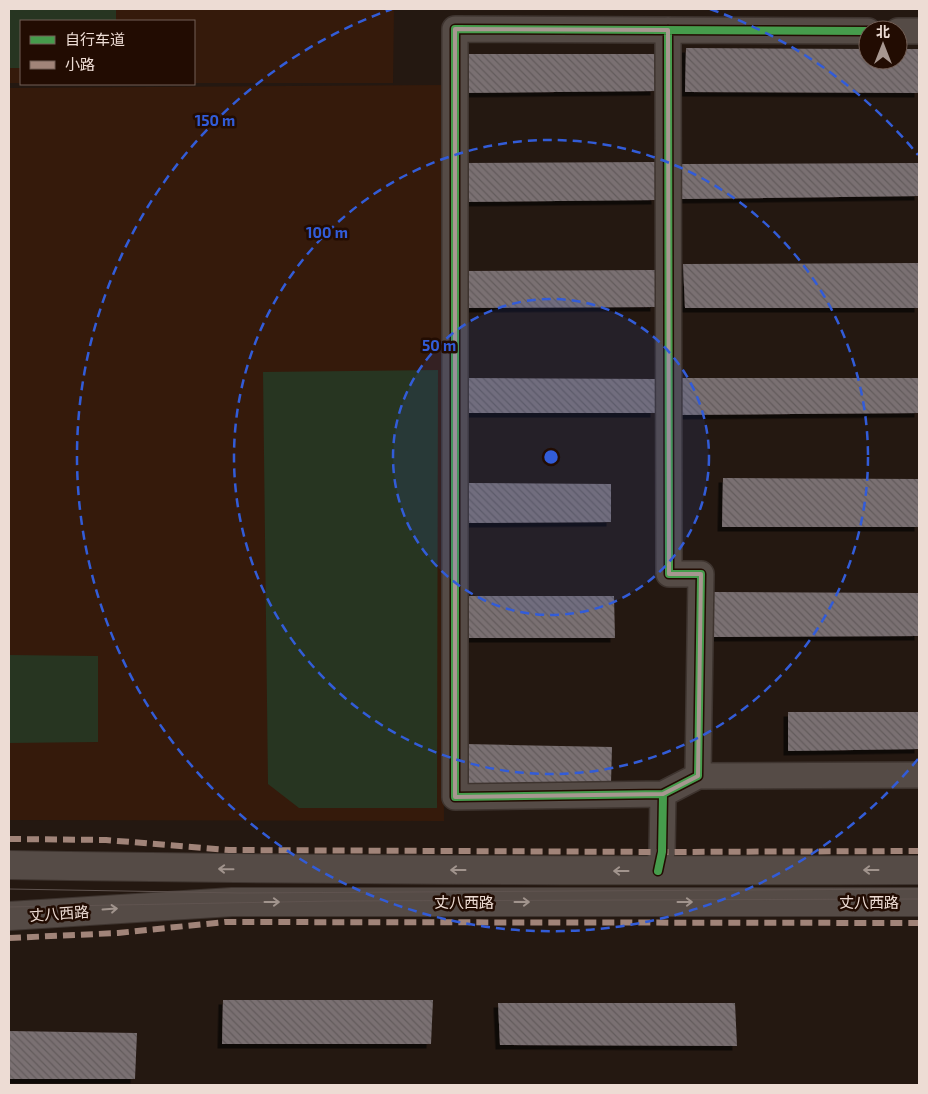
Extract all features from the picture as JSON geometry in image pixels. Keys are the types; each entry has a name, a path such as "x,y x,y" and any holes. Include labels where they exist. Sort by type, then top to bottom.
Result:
{"main road":[{"path":"9,865 228,869 919,870"},
{"name":"丈八西路","path":"9,916 232,902 919,902"}],"street":[{"path":"858,31 455,29 455,797 663,794 698,776 919,775"},
{"path":"668,30 669,574 701,574 698,776"},
{"path":"658,871 662,852 663,794"}],"highlighted area":[{"path":"455,29 668,30 669,574 701,574 698,776 663,794 455,797"}],"shaded area":[{"path":"9,9 394,9 393,83 195,83 195,20 20,20 20,83 9,83"},
{"path":"443,85 444,821 9,820 9,88"}],"green space":[{"path":"9,9 116,9 116,20 20,20 20,68 10,68"},
{"path":"438,370 437,808 299,808 268,784 263,372"},
{"path":"9,655 98,656 98,742 9,743"}],"building":[{"path":"686,48 858,49 858,70 908,70 908,49 919,49 919,93 685,92"},
{"path":"460,54 656,54 655,91 459,93"},
{"path":"655,162 656,200 462,202 461,163"},
{"path":"919,163 919,196 682,199 681,164"},
{"path":"919,263 919,308 685,308 683,264"},
{"path":"655,270 655,307 462,308 461,271"},
{"path":"462,378 655,379 655,413 462,413"},
{"path":"679,378 919,378 919,413 678,415"},
{"path":"723,478 919,479 919,527 722,527"},
{"path":"466,483 611,484 611,522 467,523"},
{"path":"712,592 919,593 919,636 712,637"},
{"path":"464,596 614,596 615,638 464,638"},
{"path":"788,712 919,712 919,749 788,751"},
{"path":"465,744 612,747 611,784 464,783"},
{"path":"223,1000 433,1000 431,1044 222,1044"},
{"path":"498,1003 735,1003 737,1046 500,1045"},
{"path":"9,1031 137,1033 135,1079 9,1079"}],"tram line":[{"path":"9,889 239,893 919,889"},
{"path":"9,907 334,901 919,899"}],"marked path":[{"path":"9,839 106,840 229,850 919,851"},
{"path":"9,938 118,933 225,922 919,923"}],"cycle path":[{"path":"663,794 455,797 455,29 858,31"},
{"path":"658,871 662,852 663,794 698,776 701,574 669,574 668,30"}]}
